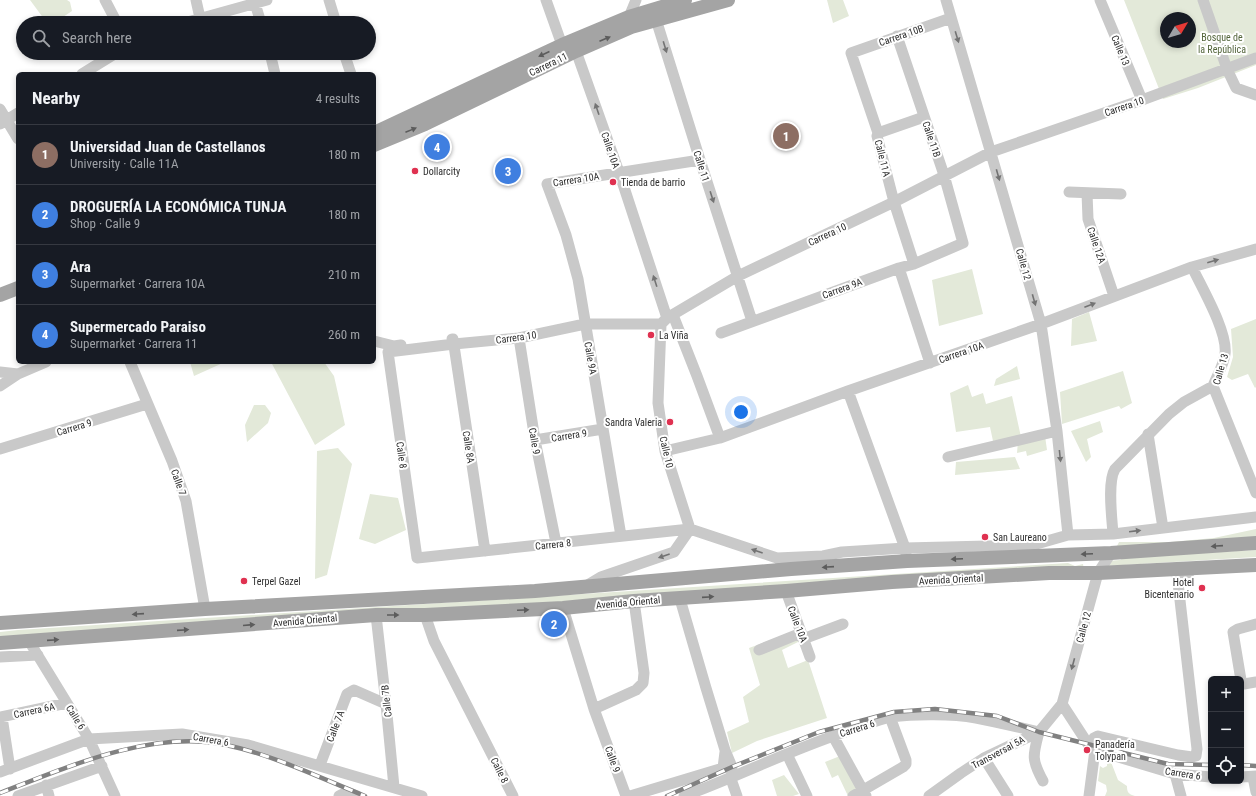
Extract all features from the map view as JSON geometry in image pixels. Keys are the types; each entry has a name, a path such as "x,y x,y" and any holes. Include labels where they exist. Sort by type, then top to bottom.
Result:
{"main road":[{"name":"Carrera 11","path":"655,15 685,0"},
{"name":"Carrera 11","path":"376,140 562,45 655,15 728,0"},
{"name":"Carrera 11","path":"376,140 425,124 630,22"},
{"path":"0,296 16,289"},
{"path":"0,306 16,299"},
{"name":"Avenida Oriental","path":"0,623 205,609 583,587 791,569 906,555 1111,553 1256,543"},
{"name":"Avenida Oriental","path":"0,643 376,615 425,615 562,608 634,601 680,599 892,582 1050,573 1098,573 1256,565"}],"street":[{"path":"105,0 113,16"},
{"path":"196,0 200,16"},
{"path":"207,16 267,0"},
{"path":"329,0 334,16"},
{"path":"546,0 562,45"},
{"path":"630,22 636,0"},
{"name":"Calle 12","path":"946,0 1041,324 1057,431 1068,535"},
{"name":"Calle 13","path":"1100,0 1142,100"},
{"path":"1202,0 1227,69 1236,88 1256,95"},
{"path":"255,2 259,16"},
{"name":"Calle 11","path":"655,15 752,321"},
{"name":"Carrera 10B","path":"851,53 951,18"},
{"name":"Calle 11B","path":"897,36 944,175 963,243"},
{"name":"Calle 10A","path":"576,50 619,172 667,319 697,376 720,438"},
{"name":"Calle 11A","path":"851,53 878,133 877,136 894,202 914,264"},
{"name":"Carrera 10","path":"388,352 519,338 585,324 667,319 738,276 894,202 991,152 1142,100 1256,58"},
{"path":"85,72 105,60"},
{"path":"272,60 275,72"},
{"path":"346,60 350,72"},
{"path":"0,109 3,122 16,138"},
{"path":"3,122 16,114"},
{"path":"878,133 924,117"},
{"name":"Carrera 10A","path":"547,184 700,160"},
{"name":"Calle 9A","path":"547,184 568,242 578,279 621,536"},
{"path":"1069,192 1121,194"},
{"name":"Calle 12A","path":"1087,193 1088,219 1114,296"},
{"name":"Carrera 9A","path":"722,333 899,268 914,264 963,243"},
{"name":"Carrera 10A","path":"665,451 720,438 848,391 1041,324 1192,267 1256,249"},
{"name":"Calle 13","path":"1192,267 1222,331 1226,343 1225,356 1213,386 1256,493"},
{"path":"899,268 930,363"},
{"name":"Calle 10","path":"667,319 658,403 665,451 690,529"},
{"name":"Calle 9","path":"519,338 535,440 556,543"},
{"path":"376,342 394,346 453,339 454,344"},
{"name":"Calle 8A","path":"454,344 485,551"},
{"name":"Calle 8","path":"388,352 417,558"},
{"path":"0,386 18,374 41,364"},
{"name":"Calle 7","path":"131,364 172,461 186,501 205,609"},
{"path":"0,372 18,374"},
{"path":"1113,534 1110,485 1112,474 1148,434 1169,414 1184,402 1213,386"},
{"path":"848,391 906,555"},
{"name":"Carrera 9","path":"0,449 147,404"},
{"name":"Carrera 9","path":"535,440 603,430"},
{"path":"948,457 1057,431"},
{"path":"1148,434 1163,528"},
{"name":"Avenida Oriental","path":"777,558 823,556 842,552 906,555 1033,545 1068,535 1113,534 1256,517"},
{"path":"583,587 601,577 674,552 690,529"},
{"name":"Carrera 8","path":"417,558 690,529 777,558 791,569"},
{"name":"Calle 12","path":"1062,704 1098,573 1111,553"},
{"path":"1089,796 1095,750 1094,738 1098,736 1178,755 1192,757 1196,756 1197,749 1177,574 1200,573 1200,568"},
{"name":"Calle 10A","path":"786,591 810,657"},
{"path":"680,599 725,750 732,767 731,778 737,796"},
{"path":"594,708 636,690 643,683 644,673 634,601"},
{"name":"Calle 9","path":"562,608 594,708 626,796"},
{"name":"Calle 7B","path":"376,615 394,788"},
{"name":"Calle 8","path":"425,615 434,641 513,796"},
{"path":"759,650 843,624"},
{"path":"1256,624 1233,632 1241,680 1244,684 1256,682"},
{"name":"Calle 6","path":"29,641 89,739 115,796"},
{"path":"0,657 38,656"},
{"name":"Calle 7A","path":"320,765 347,694 354,690 386,704"},
{"name":"Carrera 6A","path":"1,717 67,703"},
{"path":"1062,704 1088,744 1095,750"},
{"name":"Transversal 5A","path":"936,794 984,758 1039,732 1062,704"},
{"name":"Carrera 6","path":"684,796 833,736 890,717 953,716 976,718 1039,732"},
{"path":"1,717 5,770"},
{"path":"853,796 864,794 906,764 906,760 890,717"},
{"path":"1039,732 1034,753 1035,767 1043,781"},
{"name":"Carrera 6","path":"5,770 89,739 182,734 248,745 422,796"},
{"path":"833,736 864,794"},
{"path":"630,796 723,768 725,750"},
{"name":"Carrera 6","path":"1095,750 1175,774 1208,777"},
{"path":"788,754 803,795"},
{"path":"984,758 1008,796"},
{"path":"18,796 47,791 102,766"},
{"path":"1175,774 1181,796"},
{"path":"1254,777 1256,792"},
{"path":"339,796 347,792 357,796"}],"green space":[{"path":"30,0 67,0 70,2 72,11 64,16 42,16"},
{"path":"827,0 843,0 849,16 833,23"},
{"name":"Bosque de la República","path":"1124,0 1256,0 1256,65 1198,88 1163,99"},
{"path":"972,269 983,314 939,326 932,280"},
{"path":"1089,312 1097,341 1071,346 1072,319"},
{"path":"1256,319 1255,388 1248,374 1232,380 1227,377 1233,357 1231,329"},
{"path":"191,364 221,364 194,376"},
{"path":"272,364 325,364 334,376 345,425 315,445"},
{"path":"1017,366 1020,379 994,386 996,379"},
{"path":"1123,371 1132,403 1121,409 1119,406 1062,424 1060,392"},
{"path":"968,385 972,397 983,393 986,404 1012,396 1021,437 993,441 990,427 956,432 950,393"},
{"path":"254,405 265,405 271,413 268,423 247,442 245,425"},
{"path":"1100,421 1103,432 1087,439 1091,457 1086,462 1071,431"},
{"path":"1045,436 1047,450 1027,456 1026,451 1017,453 1018,441"},
{"path":"338,448 352,464 327,575 315,579 317,451"},
{"path":"1015,457 1020,469 955,475 956,462"},
{"path":"370,494 398,498 406,530 375,544 359,539"},
{"path":"1256,529 1256,541 1108,548 1117,546 1119,542 1170,542 1214,538"},
{"path":"1256,550 1256,557 1107,566 1107,561 1120,560 1125,557"},
{"path":"1068,563 1075,566 1083,564 1084,570 0,638 0,632 18,630"},
{"path":"797,630 800,641 782,650 788,668 808,660 827,718 757,741 732,753 727,732 749,722 743,697 760,685 749,648"},
{"path":"845,754 862,791 848,796 838,775 832,778 825,762"},
{"path":"1108,758 1118,780 1127,786 1129,794 1135,796 1105,796 1107,791 1106,785 1098,781 1100,766 1103,768 1107,766"},
{"path":"784,775 799,794 793,796 777,796 772,780"}],"railway":[{"path":"667,796 732,767 819,732 894,712 935,709 997,716 1039,732 1168,764 1208,765"},
{"path":"0,793 53,772 111,753 140,746 169,742 198,741 244,749 279,761 365,796"},
{"path":"1244,765 1256,766"}],"place":[{"name":"Universidad Juan de Castellanos","path":"786,136"},
{"name":"Supermercado Paraiso","path":"437,147"},
{"name":"Dollarcity","path":"415,171"},
{"name":"Ara","path":"508,171"},
{"name":"Tienda de barrio","path":"613,182"},
{"name":"La Viña","path":"651,335"},
{"name":"Sandra Valeria","path":"670,422"},
{"name":"San Laureano","path":"985,537"},
{"name":"Terpel Gazel","path":"244,581"},
{"name":"Hotel Bicentenario","path":"1202,588"},
{"name":"DROGUERÍA LA ECONÓMICA TUNJA","path":"554,624"},
{"name":"Panadería Tolypan","path":"1087,750"}]}
